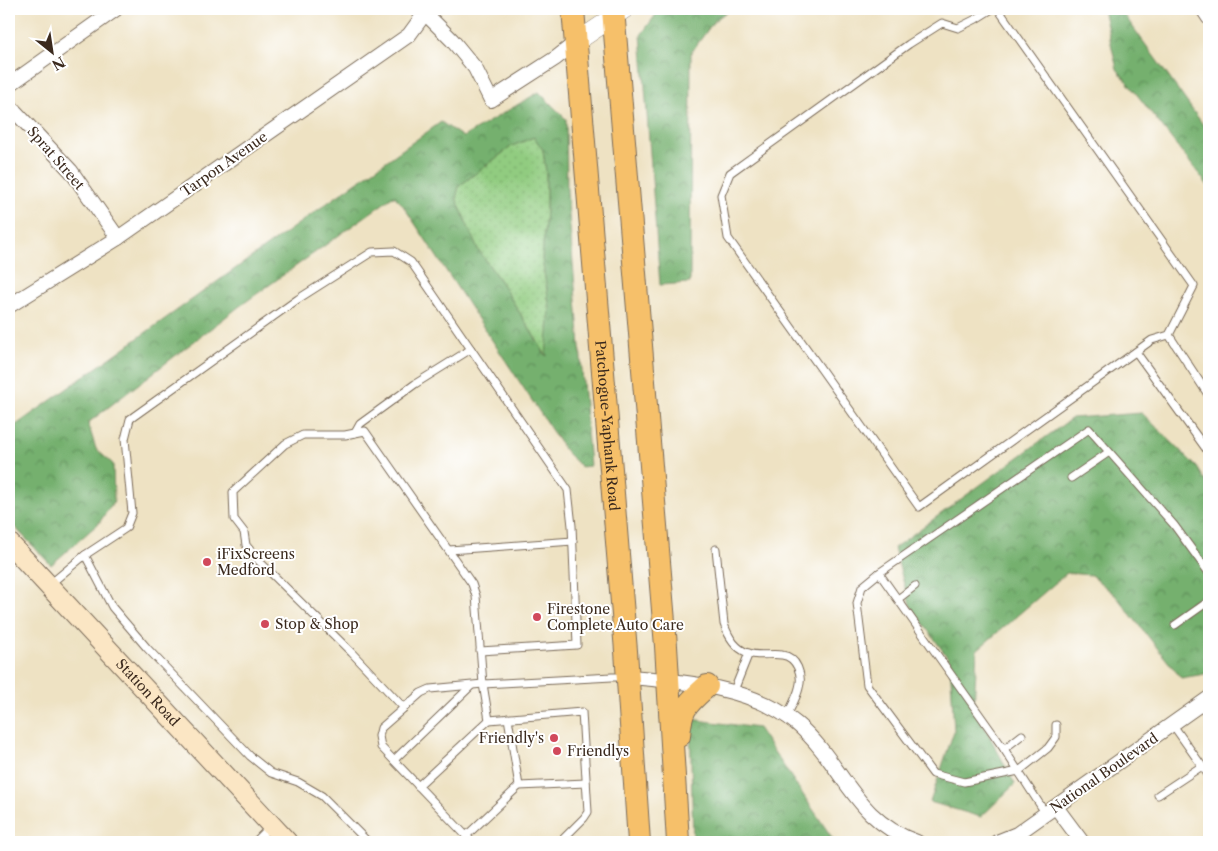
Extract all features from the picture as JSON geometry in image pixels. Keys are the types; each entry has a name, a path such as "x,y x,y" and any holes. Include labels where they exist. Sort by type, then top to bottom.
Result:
{"main road":[{"name":"Patchogue-Yaphank Road","path":"573,9 628,677 639,842"},
{"path":"617,11 668,680 678,842"},
{"name":"Station Road","path":"9,543 287,842"},
{"path":"674,785 682,714 685,708 707,686"}],"street":[{"path":"9,85 116,9"},
{"path":"1202,9 1209,18"},
{"path":"426,11 475,68 491,100 556,58 617,11"},
{"name":"Tarpon Avenue","path":"9,306 118,238 409,35 426,11"},
{"name":"Sprat Street","path":"9,105 72,172 118,238"},
{"path":"628,677 668,680 707,686 765,704 787,716 818,745 860,803 877,822 899,836 916,842"},
{"name":"National Boulevard","path":"997,842 1017,834 1209,698"},
{"path":"1051,810 1082,842"}],"lane":[{"path":"992,9 958,28 942,24 909,44 730,173 721,194 728,238 919,507 1152,340 1169,335 1194,286 998,9"},
{"path":"48,586 85,555 126,528 132,513 125,439 130,419 298,299 372,252 394,251 411,262 568,490 573,541 577,645 480,651"},
{"path":"1169,335 1209,396"},
{"path":"354,434 360,424 416,384 471,349"},
{"path":"1136,352 1209,453"},
{"path":"1056,725 1056,737 1048,748 1019,771 964,782 933,774 867,684 857,603 862,587 879,573 1088,429 1174,525 1209,573"},
{"path":"404,708 352,653 259,561 246,545 244,532 234,519 233,492 285,444 303,435 345,435 365,431 472,584 476,596 483,684 489,720"},
{"path":"1071,478 1109,452"},
{"path":"449,550 573,541"},
{"path":"716,548 724,624 727,633 737,647 749,653 785,655 794,660 800,671 800,687 787,716"},
{"path":"85,555 112,607 147,648 250,756 271,774 298,782 322,796 368,842"},
{"path":"879,573 1019,771 1051,810"},
{"path":"898,599 915,586"},
{"path":"1175,625 1209,602"},
{"path":"733,693 749,653"},
{"path":"472,842 381,747 379,736 381,728 421,693 430,690 483,684 628,677"},
{"path":"394,760 471,685"},
{"path":"418,786 489,720 582,712 588,812 560,842"},
{"path":"508,718 519,786"},
{"path":"1173,725 1209,776"},
{"path":"1004,750 1022,735"},
{"path":"1158,795 1202,766"},
{"path":"466,836 519,786 586,783"},
{"path":"255,842 272,825"}],"green space":[{"path":"660,9 730,9 714,21 691,53 690,283 660,285 641,35"},
{"path":"1103,9 1120,9 1209,133 1209,187 1117,69"},
{"path":"539,92 566,119 567,191 590,466 581,467 566,452 402,204 394,196 240,306 88,423 96,449 113,464 114,501 99,523 51,565 9,521 9,430 441,122 463,137","holes":["534,137 543,150 546,172 546,211 542,259 550,309 546,356 502,284 477,248 456,198 459,186 512,146"]},
{"path":"534,137 543,150 546,172 546,211 542,259 550,309 547,357 502,284 477,248 456,198 459,186 512,146"},
{"path":"1142,413 1197,467 1209,487 1209,670 1205,674 1181,678 1116,596 1091,575 1067,573 977,650 974,707 1015,784 981,817 930,802 954,731 950,661 910,605 894,548 1072,418"},
{"path":"690,719 758,728 835,842 693,842"}],"place":[{"name":"iFixScreens Medford","path":"207,562"},
{"name":"Firestone Complete Auto Care","path":"537,617"},
{"name":"Stop & Shop","path":"265,624"},
{"name":"Friendly's","path":"554,738"},
{"name":"Friendlys","path":"557,751"}]}
